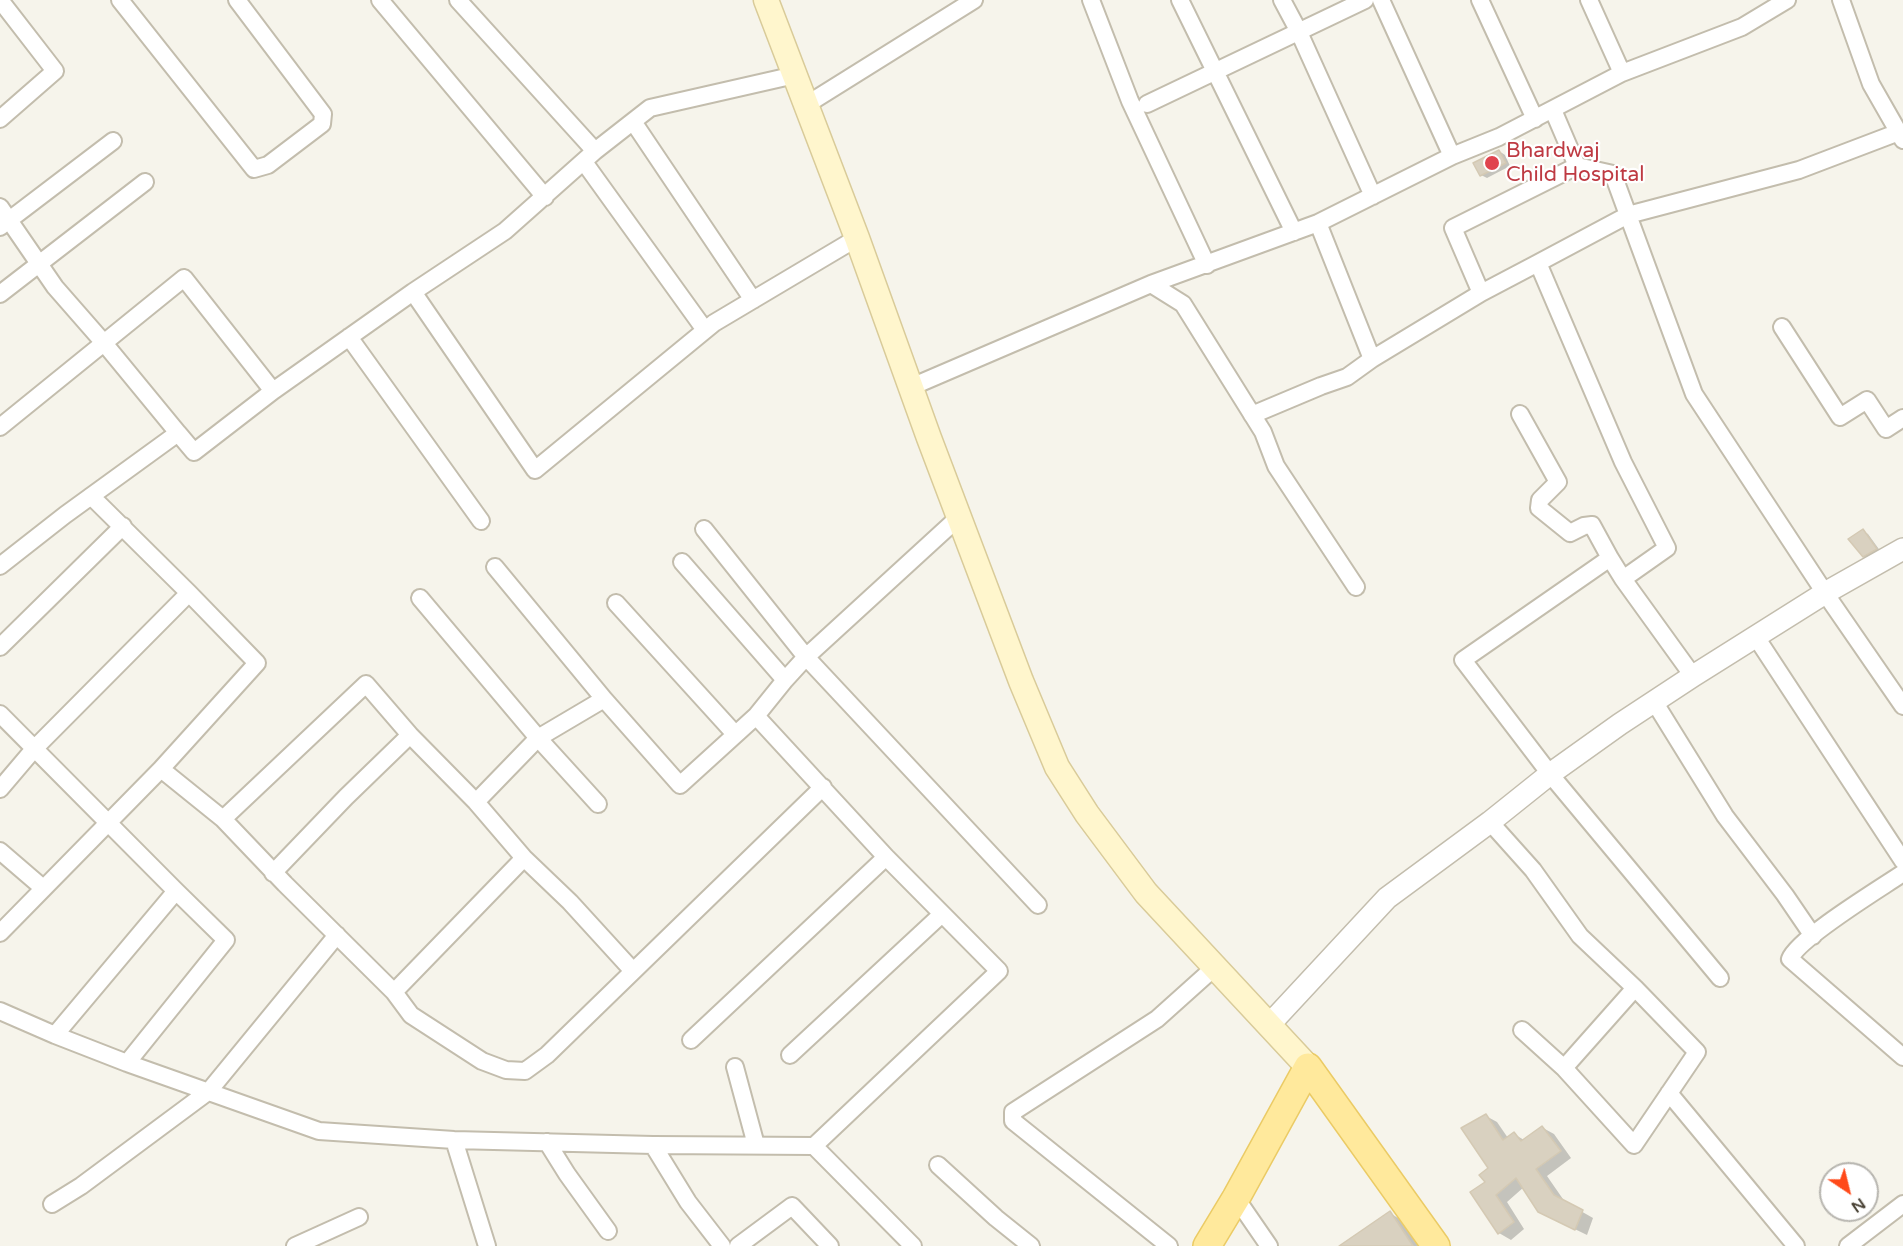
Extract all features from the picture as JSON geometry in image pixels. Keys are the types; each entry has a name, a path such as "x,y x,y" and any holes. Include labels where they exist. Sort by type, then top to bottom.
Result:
{"main road":[{"path":"766,0 1021,681 1057,767 1087,814 1146,893 1308,1067 1436,1246"},
{"path":"1207,1246 1308,1067"}],"street":[{"path":"0,0 55,71 0,119"},
{"path":"120,0 254,169 268,165 322,124 324,114 237,0"},
{"path":"380,0 545,197"},
{"path":"458,0 590,156 705,330"},
{"path":"806,105 972,0"},
{"path":"1091,0 1130,101 1207,265"},
{"path":"1180,0 1294,232"},
{"path":"1282,0 1298,30 1373,196"},
{"path":"1147,104 1365,0"},
{"path":"1381,0 1452,156"},
{"path":"1480,0 1535,119"},
{"path":"1589,0 1622,73"},
{"path":"911,387 1151,284 1318,223 1452,156 1499,137 1622,73 1742,27 1787,0"},
{"path":"1252,415 1347,377 1372,359 1481,292 1628,215 1799,170 1901,136 1871,84 1841,0"},
{"path":"113,141 3,218 55,287 194,452 273,391 413,292 505,231 590,156 650,108 795,75"},
{"path":"1553,110 1578,166"},
{"path":"634,123 753,300"},
{"path":"1481,292 1453,228 1578,166 1613,174 1694,394 1825,593 1903,705"},
{"path":"0,294 145,182"},
{"path":"1318,223 1372,359"},
{"path":"413,292 535,470 705,330 857,238"},
{"path":"1538,263 1623,462 1667,548 1623,579"},
{"path":"0,427 184,278 273,391"},
{"path":"1151,284 1183,303 1263,432 1276,466 1356,587"},
{"path":"1782,327 1840,417 1867,400 1886,429 1903,418"},
{"path":"349,337 481,520"},
{"path":"1520,414 1558,482 1540,500 1539,508 1570,533 1592,525 1623,579 1693,676"},
{"path":"0,566 178,433"},
{"path":"0,933 161,769 257,663 91,496"},
{"path":"495,567 604,699 680,785 756,717 784,680 806,657 959,517"},
{"path":"0,647 123,526"},
{"path":"704,529 806,657 1038,905"},
{"path":"1269,1025 1387,898 1490,822 1550,774 1693,676 1825,593 1903,549"},
{"path":"1610,558 1463,660 1550,774 1720,978"},
{"path":"682,562 784,680"},
{"path":"0,789 34,749 189,593"},
{"path":"420,597 538,738 598,804"},
{"path":"616,603 735,734"},
{"path":"1756,637 1903,861"},
{"path":"223,819 366,684 410,735 476,802 524,858 570,902 633,971"},
{"path":"476,802 538,738 604,699"},
{"path":"1654,703 1725,816 1813,936"},
{"path":"0,714 226,940 127,1063"},
{"path":"756,717 886,857 999,971 814,1146"},
{"path":"273,873 410,735"},
{"path":"161,769 223,819 273,873 394,992 411,1015 482,1061 506,1070 525,1071 547,1056 823,787"},
{"path":"1490,822 1533,870 1580,936 1635,987 1697,1052 1634,1145 1564,1068 1521,1030"},
{"path":"0,851 43,888"},
{"path":"691,1040 886,857"},
{"path":"394,992 524,858"},
{"path":"1903,873 1828,923 1793,951 1790,959 1903,1057"},
{"path":"55,1035 176,891"},
{"path":"790,1055 942,914"},
{"path":"52,1204 81,1186 209,1091 337,935"},
{"path":"1169,1246 1014,1121 1013,1112 1157,1019 1215,967"},
{"path":"1564,1068 1635,987"},
{"path":"0,1011 127,1063 319,1131 454,1140 814,1146 913,1246"},
{"path":"735,1067 756,1145"},
{"path":"1669,1093 1796,1246"},
{"path":"454,1140 487,1246"},
{"path":"547,1142 608,1230"},
{"path":"653,1145 688,1202 722,1246"},
{"path":"938,1165 996,1218 1031,1246"},
{"path":"1236,1198 1269,1246"},
{"path":"1848,1246 1903,1204"},
{"path":"738,1246 792,1206 830,1246"},
{"path":"295,1246 359,1217"}],"building":[{"path":"1499,150 1506,163 1480,176 1473,163"},
{"path":"1863,529 1877,549 1863,557 1848,539"},
{"path":"1486,1114 1503,1140 1514,1132 1521,1141 1542,1126 1561,1151 1536,1169 1554,1195 1583,1210 1575,1230 1538,1212 1516,1178 1496,1195 1514,1222 1498,1234 1470,1192 1485,1182 1479,1175 1488,1168 1461,1128"},
{"path":"1390,1211 1413,1246 1339,1246"}],"place":[{"name":"Bhardwaj Child Hospital","path":"1492,163"}]}
